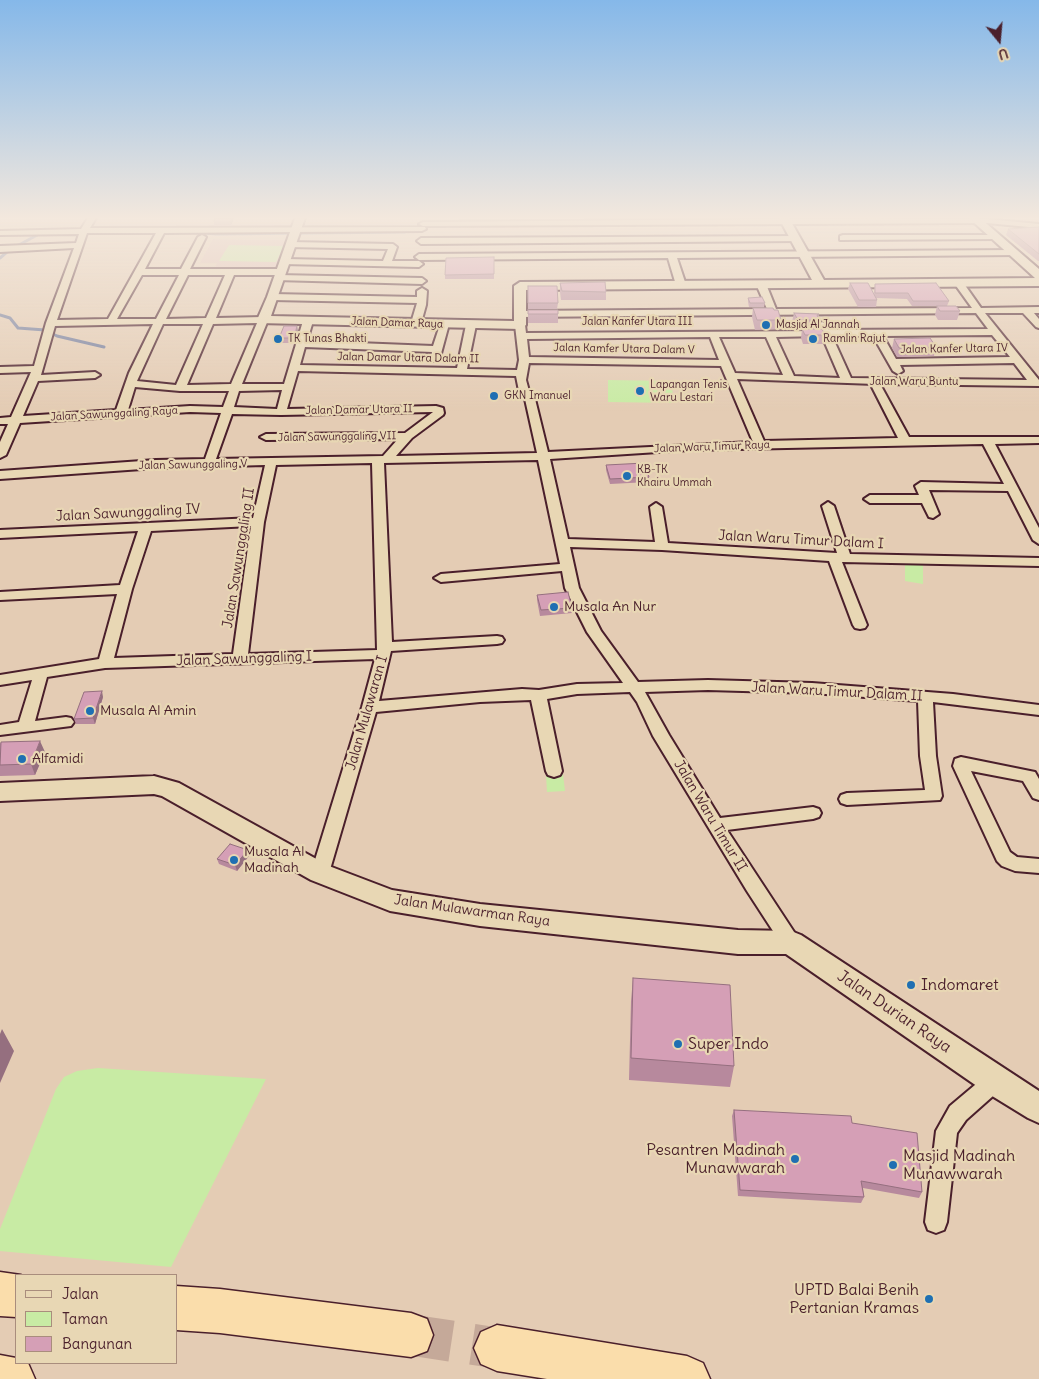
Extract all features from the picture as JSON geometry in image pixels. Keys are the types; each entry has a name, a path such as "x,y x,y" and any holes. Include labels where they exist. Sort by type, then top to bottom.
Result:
{"highway":[{"path":"0,1294 15,1295"},
{"path":"178,1308 220,1311 411,1335"},
{"path":"497,1348 687,1379"},
{"path":"0,1378 12,1379"}],"main road":[{"name":"Jalan Mulawarman Raya","path":"0,792 154,786 170,789 320,873 388,900 437,909 738,942 791,943"},
{"name":"Jalan Durian Raya","path":"791,943 995,1081 1039,1108"}],"street":[{"path":"0,455 36,373 66,282"},
{"path":"111,322 134,282"},
{"path":"121,413 134,373 179,282"},
{"path":"180,388 226,282"},
{"path":"209,464 235,388 278,282"},
{"path":"416,323 421,300 422,282"},
{"path":"522,373 524,360 520,325 520,286 910,282"},
{"path":"959,282 994,332 1037,383"},
{"path":"761,284 773,312"},
{"path":"273,298 421,300"},
{"path":"1026,310 1039,325"},
{"path":"520,325 749,323 773,312 1039,310"},
{"path":"816,312 847,381"},
{"path":"49,329 111,322 263,320"},
{"name":"Jalan Damar Raya","path":"263,320 520,325"},
{"path":"282,412 308,321"},
{"name":"Jalan Kanfer Utara III","path":"520,325 713,334 749,323 770,334 994,332"},
{"path":"432,371 444,324"},
{"path":"460,372 471,325"},
{"path":"876,333 903,381"},
{"path":"713,334 760,445"},
{"path":"770,334 790,379"},
{"path":"301,344 438,349"},
{"name":"Jalan Kamfer Utara Dalam V","path":"524,360 724,363"},
{"name":"Jalan Kanfer Utara IV","path":"893,362 1017,360"},
{"name":"Jalan Damar Utara Dalam II","path":"294,368 522,373"},
{"path":"0,370 94,374"},
{"name":"Jalan Waru Timur II","path":"522,373 524,391 530,399 559,522 561,543 572,588 594,632 644,701 661,736 753,886 791,943"},
{"name":"Jalan Waru Buntu","path":"730,376 847,381 1037,383"},
{"path":"131,384 180,388 288,387"},
{"path":"877,387 905,441"},
{"name":"Jalan Sawunggaling Raya","path":"0,421 190,409 228,410"},
{"name":"Jalan Damar Utara II","path":"228,410 282,412 436,409"},
{"name":"Jalan Sawunggaling VII","path":"382,459 408,436 439,413 436,409"},
{"name":"Jalan Sawunggaling VII","path":"266,437 408,436"},
{"name":"Jalan Waru Timur Raya","path":"382,459 543,456 689,447 905,441 988,442 1039,440"},
{"path":"988,442 1039,540"},
{"name":"Jalan Sawunggaling V","path":"0,475 156,464 271,463 382,459"},
{"name":"Jalan Mulawaran I","path":"320,873 385,651 382,459"},
{"name":"Jalan Sawunggaling II","path":"240,658 258,522 271,463"},
{"path":"933,514 921,486 1013,488"},
{"path":"870,499 926,499"},
{"path":"828,506 839,557 860,625"},
{"path":"656,507 662,546"},
{"name":"Jalan Sawunggaling IV","path":"0,534 258,522"},
{"path":"105,663 125,589 146,527"},
{"name":"Jalan Waru Timur Dalam I","path":"561,543 662,546 766,554 839,557 1039,562"},
{"path":"441,578 567,567"},
{"path":"0,596 125,589"},
{"name":"Jalan Sawunggaling I","path":"0,680 105,663 385,651 497,640"},
{"path":"25,727 41,673"},
{"name":"Jalan Waru Timur Dalam II","path":"634,686 708,685 812,688 926,697 1039,710"},
{"path":"370,707 489,696 539,695 577,689 634,686"},
{"path":"539,695 539,703 554,771"},
{"path":"847,799 934,796 928,756 926,697"},
{"path":"0,730 66,722"},
{"path":"1039,794 1029,776 962,763 961,766 972,793 1003,856 1015,864 1039,866"},
{"path":"716,825 813,813"},
{"path":"936,1222 947,1131 958,1113 995,1081"}],"green space":[{"name":"Lapangan Tenis Waru Lestari","path":"608,380 671,381 674,403 608,402"},
{"path":"905,562 923,565 923,584 905,581"},
{"path":"563,774 565,791 547,792 546,775"},
{"path":"98,1068 266,1079 171,1267 0,1251 0,1229 56,1089 64,1077 77,1071"}],"building":[{"path":"605,282 606,292 562,291 560,283"},
{"path":"850,283 868,283 877,300 859,300"},
{"path":"936,283 949,301 913,301 908,293 875,293 875,284"},
{"path":"528,286 557,286 558,303 528,303"},
{"path":"762,297 765,303 750,303 748,298"},
{"path":"937,306 956,306 960,311 940,311"},
{"path":"753,308 773,308 778,310 781,320 757,320"},
{"path":"528,310 558,310 558,314 528,314"},
{"path":"794,313 819,314 817,315 819,320 798,320"},
{"path":"284,326 297,326 294,338 279,338"},
{"path":"802,329 822,329 825,335 805,335"},
{"path":"930,338 936,347 899,348 894,339"},
{"name":"KB-TK Khairu Ummah","path":"645,463 649,477 610,479 606,465"},
{"name":"Musala An Nur","path":"568,592 572,608 541,610 537,595"},
{"name":"Musala Al Amin","path":"102,691 93,718 74,719 84,692"},
{"path":"40,741 31,764 0,765 1,742"},
{"path":"230,844 248,850 235,865 217,859"},
{"name":"Super Indo","path":"633,978 730,985 734,1066 631,1058"},
{"name":"Pesantren Madinah Munawwarah","path":"734,1110 851,1116 852,1123 917,1133 922,1192 861,1181 864,1197 740,1190"}],"waterway":[{"path":"0,315 10,318 18,328 45,330 57,336 104,347"}],"tunnel":[{"path":"411,1335 497,1348"}],"place":[{"name":"Masjid Al Jannah","path":"766,325"},
{"name":"TK Tunas Bhakti","path":"278,339"},
{"name":"Ramlin Rajut","path":"813,339"},
{"name":"Lapangan Tenis Waru Lestari","path":"640,391"},
{"name":"GKN Imanuel","path":"494,396"},
{"name":"KB-TK Khairu Ummah","path":"627,476"},
{"name":"Musala An Nur","path":"554,607"},
{"name":"Musala Al Amin","path":"90,711"},
{"name":"Alfamidi","path":"22,759"},
{"name":"Musala Al Madinah","path":"234,860"},
{"name":"Indomaret","path":"911,985"},
{"name":"Super Indo","path":"678,1044"},
{"name":"Pesantren Madinah Munawwarah","path":"795,1159"},
{"name":"Masjid Madinah Munawwarah","path":"893,1165"},
{"name":"UPTD Balai Benih Pertanian Kramas","path":"929,1299"}]}
